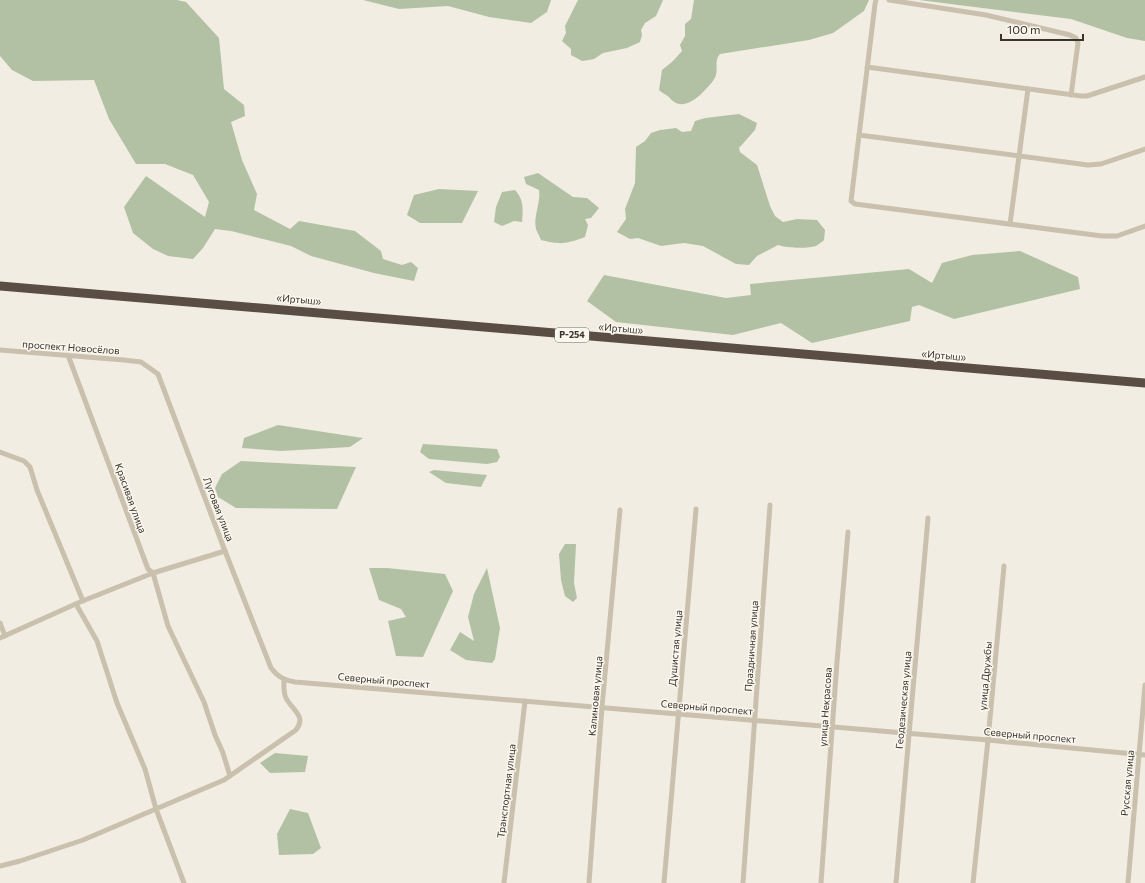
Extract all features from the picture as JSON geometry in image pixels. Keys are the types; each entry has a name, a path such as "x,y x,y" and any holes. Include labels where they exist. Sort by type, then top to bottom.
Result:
{"highway":[{"name":"«Иртыш»","path":"0,286 1145,383"}],"street":[{"path":"876,0 860,135 850,196 851,201 855,204 1102,236 1117,236 1145,226"},
{"path":"889,0 986,15 1076,38 1078,43 1071,95"},
{"path":"867,67 1028,90 1087,96 1145,77"},
{"path":"1010,224 1028,90"},
{"path":"860,135 1088,165 1100,164 1145,149"},
{"name":"проспект Новосёлов","path":"0,350 141,362"},
{"name":"Красивая улица","path":"68,356 148,569 153,573 168,626 204,702 230,776"},
{"name":"Луговая улица","path":"141,362 158,374 271,668"},
{"path":"0,452 24,461 30,467 84,601"},
{"name":"Праздничная улица","path":"742,883 770,505"},
{"name":"Калиновая улица","path":"589,883 602,707 620,510"},
{"name":"Душистая улица","path":"664,883 696,510"},
{"name":"Геодезическая улица","path":"896,883 928,518"},
{"name":"улица Некрасова","path":"821,883 848,532"},
{"path":"0,623 3,637 76,604 153,573 225,551"},
{"name":"улица Дружбы","path":"973,883 1004,566"},
{"path":"76,604 97,641 117,703 144,769 156,809 184,883"},
{"name":"Северный проспект","path":"271,668 277,676 295,682 1145,754"},
{"path":"0,866 20,861 83,840 224,780 296,730 299,725 300,717 286,698 284,691 284,679"},
{"name":"Русская улица","path":"1128,883 1145,685"},
{"name":"Транспортная улица","path":"504,883 525,701"}],"green space":[{"path":"0,0 177,0 186,2 219,38 224,89 244,105 245,116 231,122 242,160 257,194 254,210 290,229 299,221 355,231 381,251 383,259 402,265 411,262 418,268 414,281 374,273 311,256 291,246 231,231 215,229 203,248 193,259 168,256 153,249 133,233 124,207 146,176 205,217 209,202 193,175 165,164 136,164 109,119 94,80 33,81 12,70 0,56"},
{"path":"363,0 551,0 547,12 531,23 489,17 448,6 399,9"},
{"path":"578,0 663,0 656,16 645,23 641,30 642,35 640,42 627,48 603,53 594,59 582,61 571,55 571,49 562,41 566,33 565,26"},
{"path":"694,0 869,0 864,11 833,33 809,40 720,54 717,62 716,75 711,83 695,99 686,104 682,104 672,101 659,90 662,70 682,51 680,45 685,36 685,24 691,19"},
{"path":"919,0 1145,0 1145,41 1127,38 1071,19"},
{"path":"739,114 757,123 755,130 739,148 740,152 757,165 770,206 775,216 783,222 797,219 817,220 825,230 824,240 816,246 807,248 778,245 757,256 749,265 736,264 703,246 684,243 661,246 638,238 630,239 617,232 626,219 625,209 635,183 636,147 645,141 651,133 660,130 676,128 682,132 691,131 695,121 705,118"},
{"path":"538,173 573,197 587,198 599,208 591,218 585,219 588,225 585,237 563,243 554,243 541,240 535,224 539,190 526,184 524,177"},
{"path":"439,189 478,191 462,223 420,223 407,215 414,195"},
{"path":"515,190 520,197 523,209 522,222 514,221 502,226 494,222 496,207 502,192"},
{"path":"1020,251 1078,277 1080,289 954,319 919,305 912,307 910,321 812,343 781,323 733,335 616,322 587,301 604,275 726,298 751,295 750,284 909,269 932,283 942,263 972,255"},
{"path":"278,425 363,438 350,447 281,451 242,448 244,438"},
{"path":"423,444 497,449 500,457 497,462 487,464 429,459 420,452"},
{"path":"241,461 356,467 337,509 236,508 218,497 215,488 222,474"},
{"path":"434,470 487,475 481,487 446,483 429,472"},
{"path":"565,544 576,544 574,583 577,598 573,602 565,596 561,580 559,554"},
{"path":"369,568 387,568 445,574 453,591 423,657 396,656 388,621 406,617 401,609 379,600"},
{"path":"487,568 500,628 495,659 492,663 466,660 450,650 460,632 474,641 468,617 474,594"},
{"path":"275,753 308,756 305,772 270,773 260,763"},
{"path":"290,809 308,813 321,848 313,854 279,855 277,834"}]}
